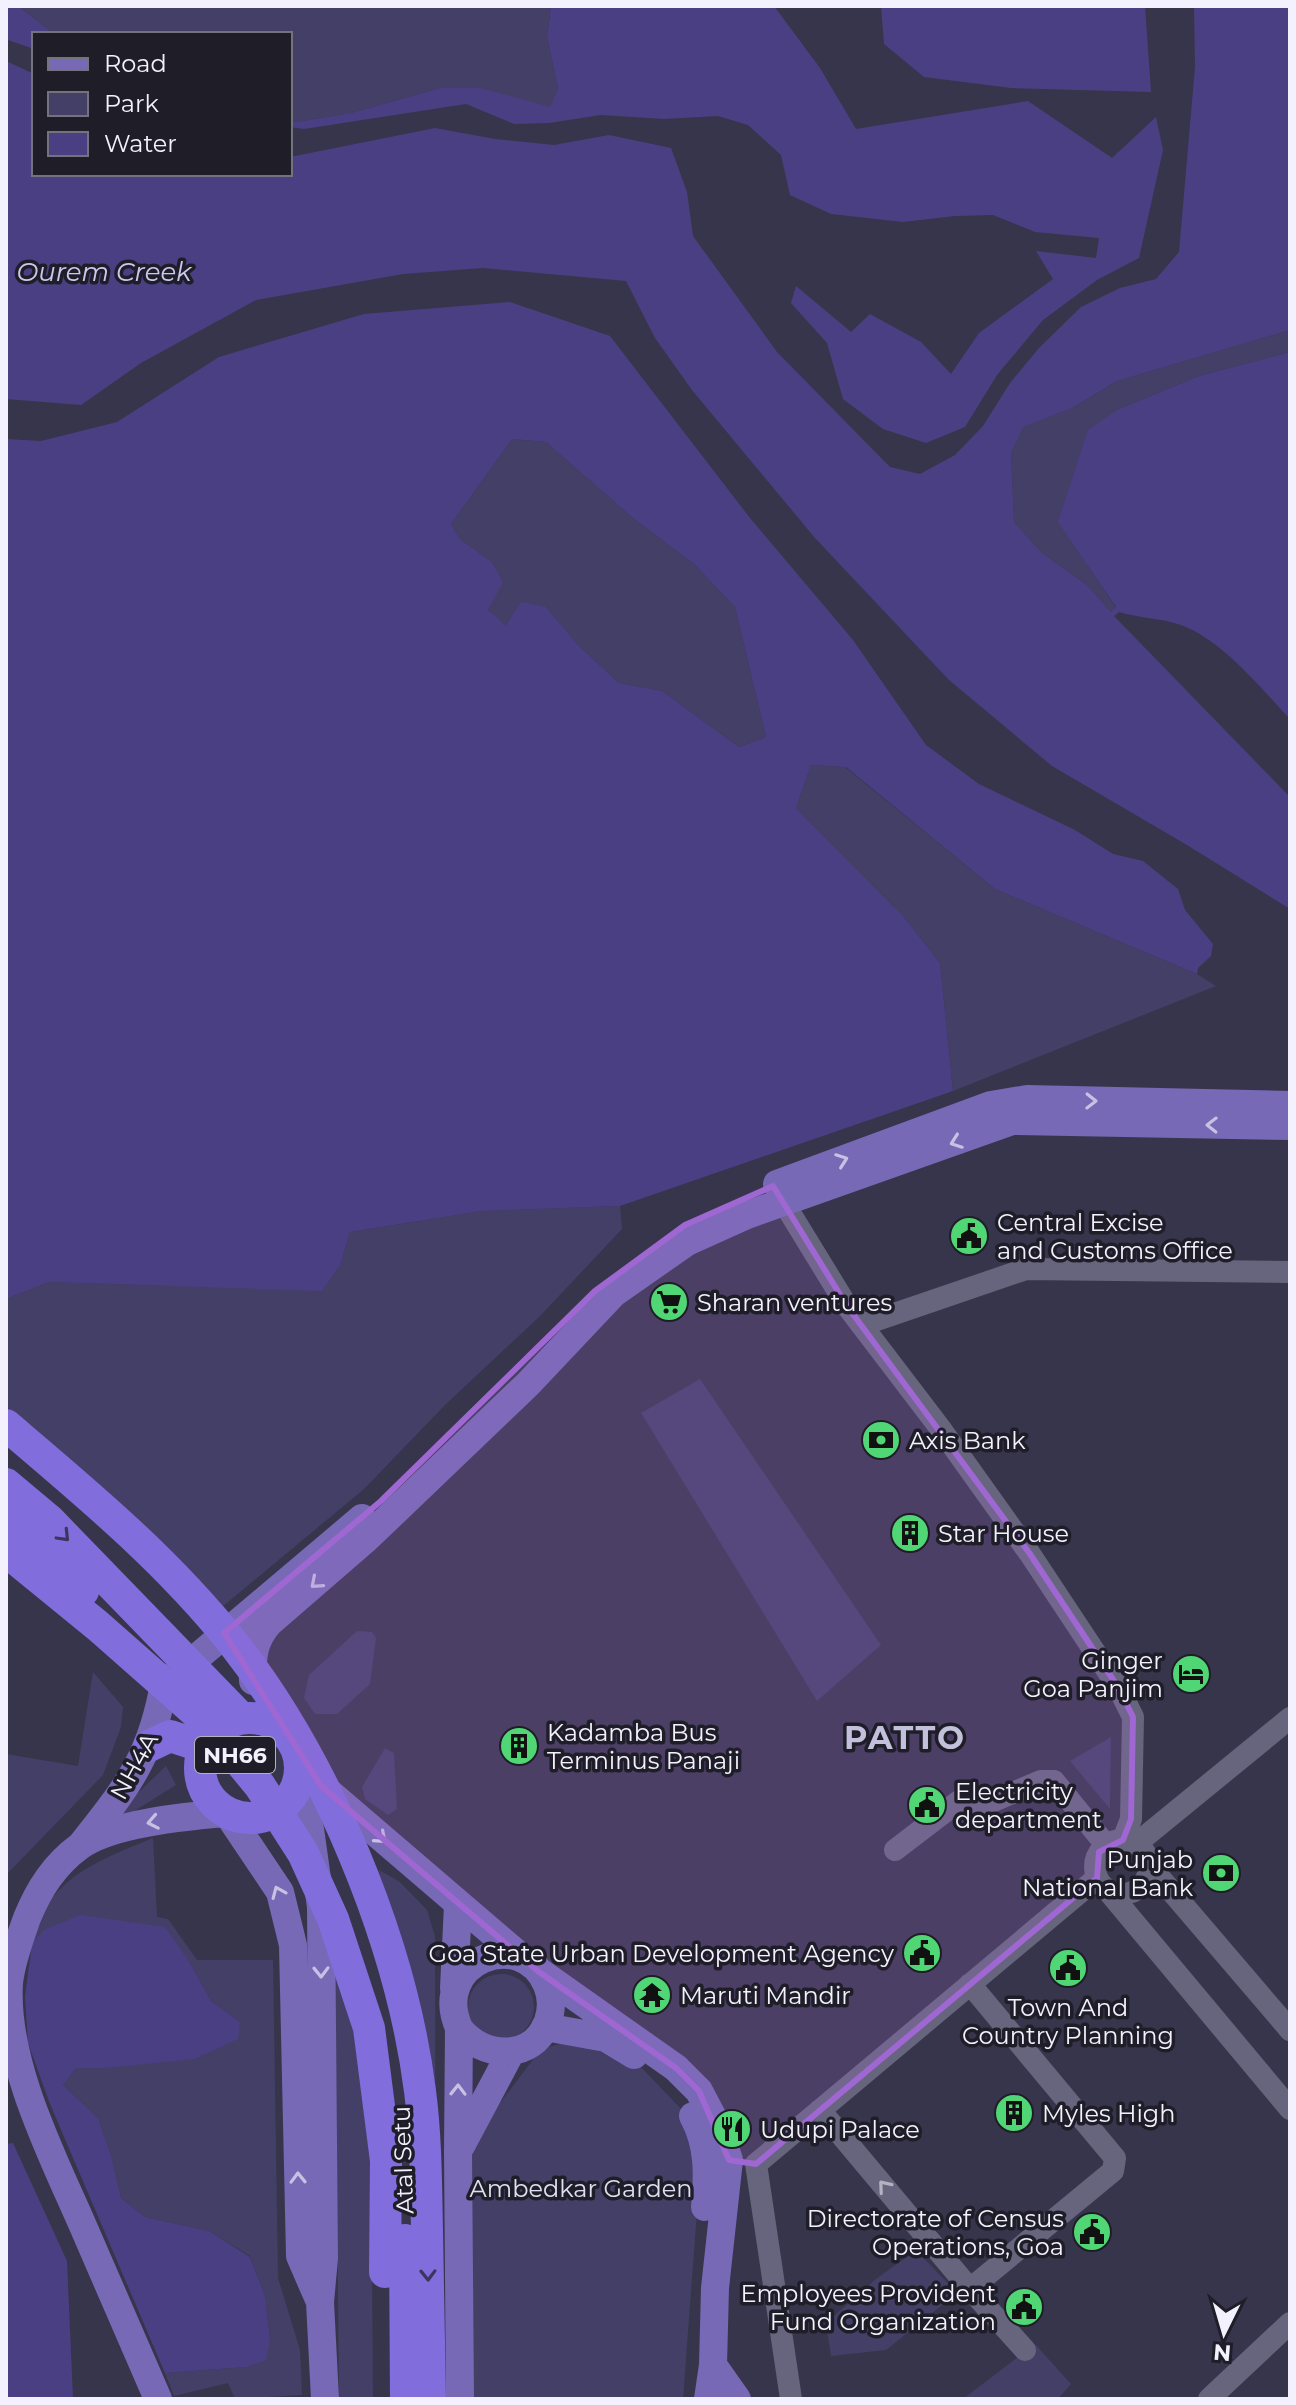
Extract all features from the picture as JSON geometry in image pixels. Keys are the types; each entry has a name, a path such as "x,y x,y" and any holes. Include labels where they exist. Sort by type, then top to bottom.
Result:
{"highway":[{"path":"6,1425 87,1493 178,1580 233,1644 297,1739 358,1866 390,1957 413,2047 420,2090 425,2141 430,2399"},
{"name":"Atal Setu","path":"6,1451 155,1581 234,1674 310,1794 365,1925 390,2024 403,2108 406,2399"},
{"path":"6,1484 49,1520 177,1671 206,1744"},
{"path":"6,1517 118,1626 177,1671 254,1719 288,1733 300,1756 300,1776 292,1797 282,1807 256,1818 227,1813 205,1791 200,1777 200,1761 206,1744 222,1726 254,1719"},
{"name":"Atal Setu","path":"6,1551 98,1626 208,1723 260,1786 303,1853 333,1919 369,2028 386,2161 384,2399"},
{"path":"149,1746 170,1736 206,1744"}],"main road":[{"path":"254,1719 252,1660 258,1636 269,1623 366,1539 528,1384 614,1293 687,1242 778,1194 991,1105 1015,1101 1290,1105"},
{"path":"177,1671 381,1501 595,1291 685,1225 736,1200 778,1194 1012,1121 1290,1126"},
{"name":"NH4A","path":"158,2399 36,2117 18,2058 9,1982 39,1888 82,1844 114,1804 149,1746 177,1671"},
{"path":"300,1776 532,1966 640,2041 676,2068 699,2091 719,2129 742,2162 715,2288 713,2365 708,2399"},
{"path":"300,1776 321,1907 324,2258 320,2302 325,2398"},
{"path":"82,1844 143,1824 183,1816 227,1813 280,1892 293,1945 300,2256 320,2302"},
{"path":"458,1905 453,2011 459,2028 460,2399"},
{"path":"454,1992 468,1968 486,1957 506,1955 532,1966 549,1989 551,1998 545,2027 528,2046 511,2052 481,2048 459,2028"},
{"path":"545,2027 606,2038 646,2063 686,2102 702,2132 708,2171 698,2300 697,2375 692,2399"},
{"path":"458,2152 511,2052"},
{"path":"713,2365 737,2399"}],"street":[{"path":"778,1194 847,1306 1021,1541 1118,1687 1133,1717 1131,1819 1122,1843"},
{"path":"862,1325 1026,1269 1290,1272"},
{"path":"1290,1718 1095,1860 1102,1885 1290,2109"},
{"path":"895,1850 959,1801 979,1807 1041,1781 1054,1781 1122,1843 1145,1853 1149,1865 1290,2030"},
{"path":"1102,1885 1128,1894 1137,1891 1148,1875 1149,1865"},
{"path":"791,2399 742,2162 820,2110 970,1984 1102,1885"},
{"path":"970,1984 1115,2158 1113,2171 970,2289"},
{"path":"820,2110 1025,2350"},
{"path":"1209,2399 1290,2323"}],"highlighted area":[{"path":"773,1186 847,1306 1030,1554 1118,1687 1133,1717 1131,1819 1123,1840 1099,1852 1097,1878 756,2164 729,2160 699,2091 676,2068 539,1972 321,1786 224,1633 381,1501 595,1291 685,1225"}],"green space":[{"path":"18,6 551,6 547,37 558,88 550,108 482,88 440,88 351,113 296,122 292,121 292,32 51,32"},
{"path":"1290,330 1290,352 1199,376 1119,409 1059,522 1116,608 1111,612 1087,585 1042,553 1014,522 1011,453 1022,427 1072,408 1117,381"},
{"path":"512,439 546,442 633,518 694,564 735,607 766,737 739,747 662,691 619,683 579,646 546,607 506,627 488,610 502,581 492,562 460,539 451,524"},
{"path":"811,765 845,767 995,889 1197,974 1216,986 953,1091 940,963 904,917 796,808"},
{"path":"620,1206 622,1229 540,1316 445,1405 364,1489 222,1607 6,1406 6,1299 49,1282 175,1286 341,1263 350,1232 482,1211"},
{"path":"700,1379 881,1645 817,1701 641,1413"},
{"path":"357,1631 372,1632 376,1638 370,1684 337,1714 315,1714 304,1698 309,1675"},
{"path":"93,1672 123,1707 121,1727 103,1775 6,1875 6,1754 78,1766"},
{"path":"1111,1737 1110,1809 1070,1761"},
{"path":"385,1748 394,1753 397,1809 388,1815 365,1799 362,1787"},
{"path":"166,1766 176,1785 91,1838"},
{"path":"153,1838 157,1917 168,1919 197,1960 273,1960 278,2278 300,2350 302,2395 235,2399 228,2383 174,2396 165,2373 246,2367 270,2339 265,2295 250,2256 209,2231 145,2217 121,2198 98,2118 63,2085 76,2068 137,2064 240,2022 211,2001 190,1963 32,1943 42,1913 63,1886 91,1866"},
{"path":"379,1870 400,1882 427,1910 435,1936 436,2399 429,2195"},
{"path":"335,1960 356,2030 371,2143 373,2399 339,2399"},
{"path":"501,1974 524,1984 534,2007 524,2030 501,2040 478,2030 468,2007 478,1984"},
{"name":"Ambedkar Garden","path":"571,2041 607,2049 639,2065 683,2111 700,2171 683,2399 469,2399 465,2149 541,2049"},
{"path":"916,2250 957,2293 886,2350 831,2356 826,2323 876,2279"},
{"path":"1035,2344 1071,2384 1058,2399 963,2399"}],"water":[{"path":"6,6 18,6 51,32 32,32 32,48 8,40"},
{"path":"551,6 774,6 820,68 856,129 1028,101 1112,158 1156,117 1163,150 1139,258 1097,280 1043,320 997,375 965,427 926,443 883,429 843,399 827,343 791,303 796,286 851,332 870,314 921,342 951,374 979,333 1053,279 1036,251 1096,258 1099,238 1035,232 993,215 903,222 831,214 790,195 781,155 748,125 718,116 664,119 601,115 549,123 514,124 466,104 304,129 292,127 292,121 351,113 440,88 482,88 550,107 558,88 547,37"},
{"path":"881,6 1145,6 1151,92 1011,88 924,77 884,44"},
{"name":"Ourem Creek","path":"1194,6 1290,6 1290,330 1117,381 1072,408 1023,427 1011,453 1014,522 1042,553 1087,585 1111,612 1116,607 1058,522 1088,430 1119,409 1199,376 1290,352 1290,719 1226,653 1196,632 1166,621 1119,612 1114,616 1290,797 1290,909 1052,766 949,680 815,538 692,390 655,338 626,281 483,268 403,274 256,300 141,363 81,405 6,399 6,61 32,73 32,176 292,176 292,157 435,128 495,139 554,145 609,135 671,148 687,192 693,236 777,352 890,467 920,474 955,455 983,426 1010,383 1039,348 1081,307 1120,288 1156,279 1179,252 1195,67"},
{"path":"510,302 610,336 750,518 853,640 926,745 979,784 1075,830 1113,854 1143,861 1178,889 1185,910 1213,944 1211,956 1198,968 1197,974 995,889 846,767 811,765 796,808 904,917 940,963 953,1091 620,1206 482,1211 350,1232 341,1263 322,1291 49,1282 6,1299 6,439 41,441 117,422 219,357 364,314","holes":["512,439 546,442 633,518 694,564 735,607 766,737 739,747 662,691 619,683 579,646 546,607 521,602 506,626 488,610 503,582 492,562 460,539 451,524"]},
{"path":"80,1915 165,1927 211,2001 240,2022 238,2039 194,2059 76,2068 63,2085 98,2118 121,2198 145,2217 209,2231 250,2257 265,2295 270,2339 266,2360 246,2367 165,2373 50,2104 28,2043 25,1997 32,1943 44,1930"},
{"path":"13,2143 67,2261 73,2399 6,2399 6,2144"}],"place":[{"name":"Central Excise and Customs Office","path":"969,1236"},
{"name":"Sharan ventures","path":"669,1302"},
{"name":"Axis Bank","path":"881,1440"},
{"name":"Star House","path":"910,1533"},
{"name":"Ginger Goa Panjim","path":"1191,1674"},
{"name":"Kadamba Bus Terminus Panaji","path":"519,1746"},
{"name":"Electricity department","path":"927,1805"},
{"name":"Punjab National Bank","path":"1221,1873"},
{"name":"Goa State Urban Development Agency","path":"922,1953"},
{"name":"Town And Country Planning","path":"1068,1968"},
{"name":"Maruti Mandir","path":"652,1995"},
{"name":"Myles High","path":"1014,2113"},
{"name":"Udupi Palace","path":"732,2129"},
{"name":"Directorate of Census Operations, Goa","path":"1092,2232"},
{"name":"Employees Provident Fund Organization","path":"1024,2307"}],"district":[{"name":"PATTO","path":"905,1737"}]}
